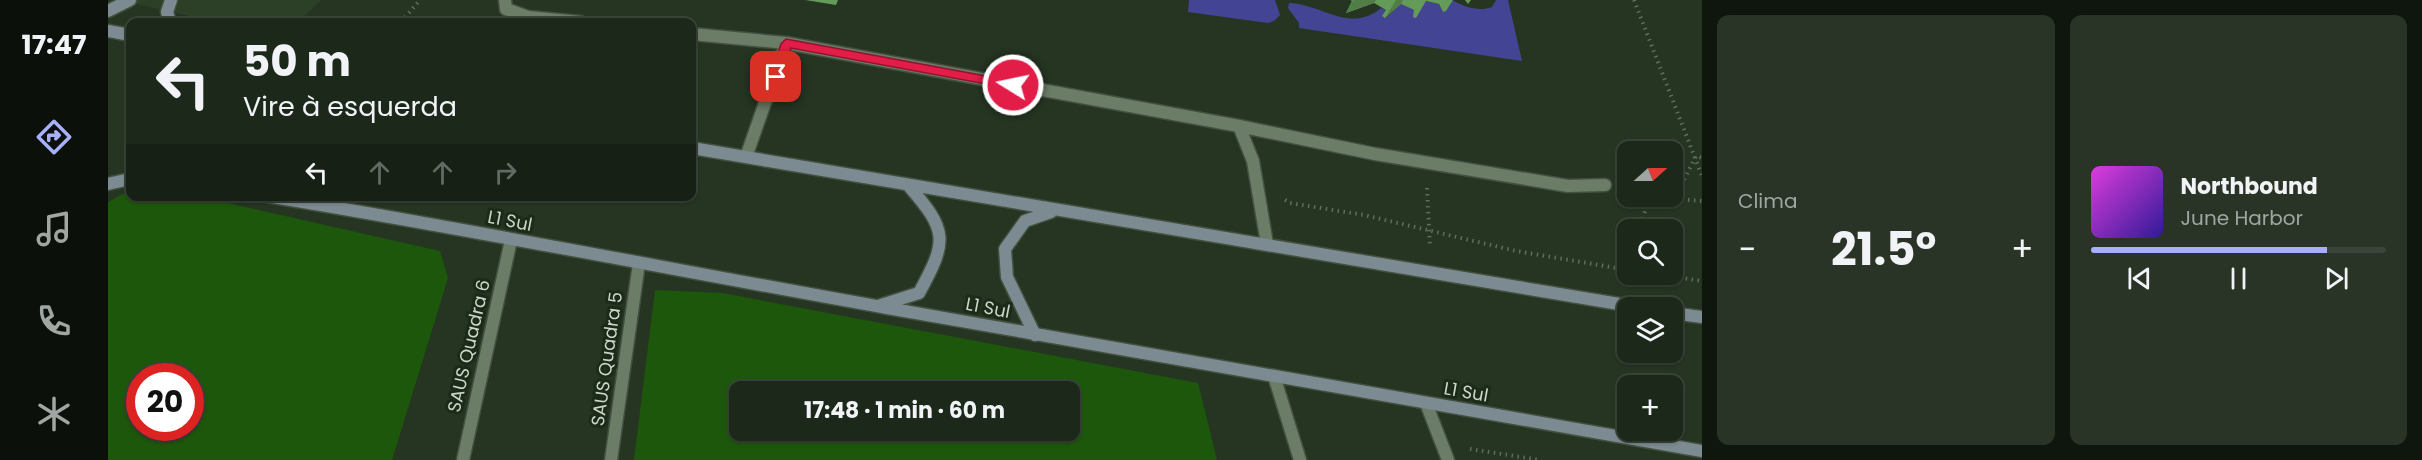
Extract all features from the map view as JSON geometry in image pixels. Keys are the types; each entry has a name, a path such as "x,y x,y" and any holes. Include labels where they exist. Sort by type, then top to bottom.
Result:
{"street":[{"path":"108,11 130,0"},
{"path":"169,18 167,12 171,0"},
{"path":"108,31 126,34"},
{"path":"696,149 1052,211 1267,244 1617,304"},
{"path":"108,184 126,181"},
{"path":"880,305 919,293 939,259 942,234 930,210 908,185"},
{"name":"L1 Sul","path":"298,201 408,219 1035,335 1702,451"},
{"path":"1035,335 1007,277 1005,249 1025,222 1052,211"},
{"path":"1697,317 1702,325"}],"lane":[{"path":"505,0 506,9 528,17 538,18"},
{"path":"696,34 786,44 1239,126 1375,154 1557,184 1605,185"},
{"path":"746,157 786,44"},
{"path":"1239,126 1253,161 1267,244"},
{"name":"SAUS Quadra 6","path":"463,460 512,240"},
{"name":"SAUS Quadra 5","path":"611,460 639,263"},
{"path":"1274,376 1300,460"},
{"path":"1426,403 1448,460"}],"path":[{"path":"404,18 420,0"},
{"path":"1634,0 1702,176"},
{"path":"1696,156 1702,158"},
{"path":"1683,184 1696,156"},
{"path":"1426,186 1432,272"},
{"path":"1282,199 1290,203 1364,215 1527,253 1617,266"},
{"path":"1683,199 1702,201"},
{"path":"1611,204 1617,204"},
{"path":"1683,278 1702,281"},
{"path":"1442,445 1540,460"}],"shaded area":[{"path":"120,0 321,0 302,18 199,18"},
{"path":"1189,0 1275,0 1280,15 1268,23 1188,12"},
{"path":"1452,0 1467,7 1482,9 1492,7 1496,0 1508,0 1522,61 1299,28 1299,23 1288,8 1289,3 1336,16 1358,18 1370,15 1381,8 1386,10 1386,18 1401,4 1414,10 1425,1 1439,4 1443,12"}],"green space":[{"path":"126,192 126,201 219,201 440,251 448,278 392,460 108,460 108,202"},
{"path":"655,290 723,293 1198,383 1217,460 634,460"}],"route":[{"path":"776,77 786,44 1013,85"}]}
